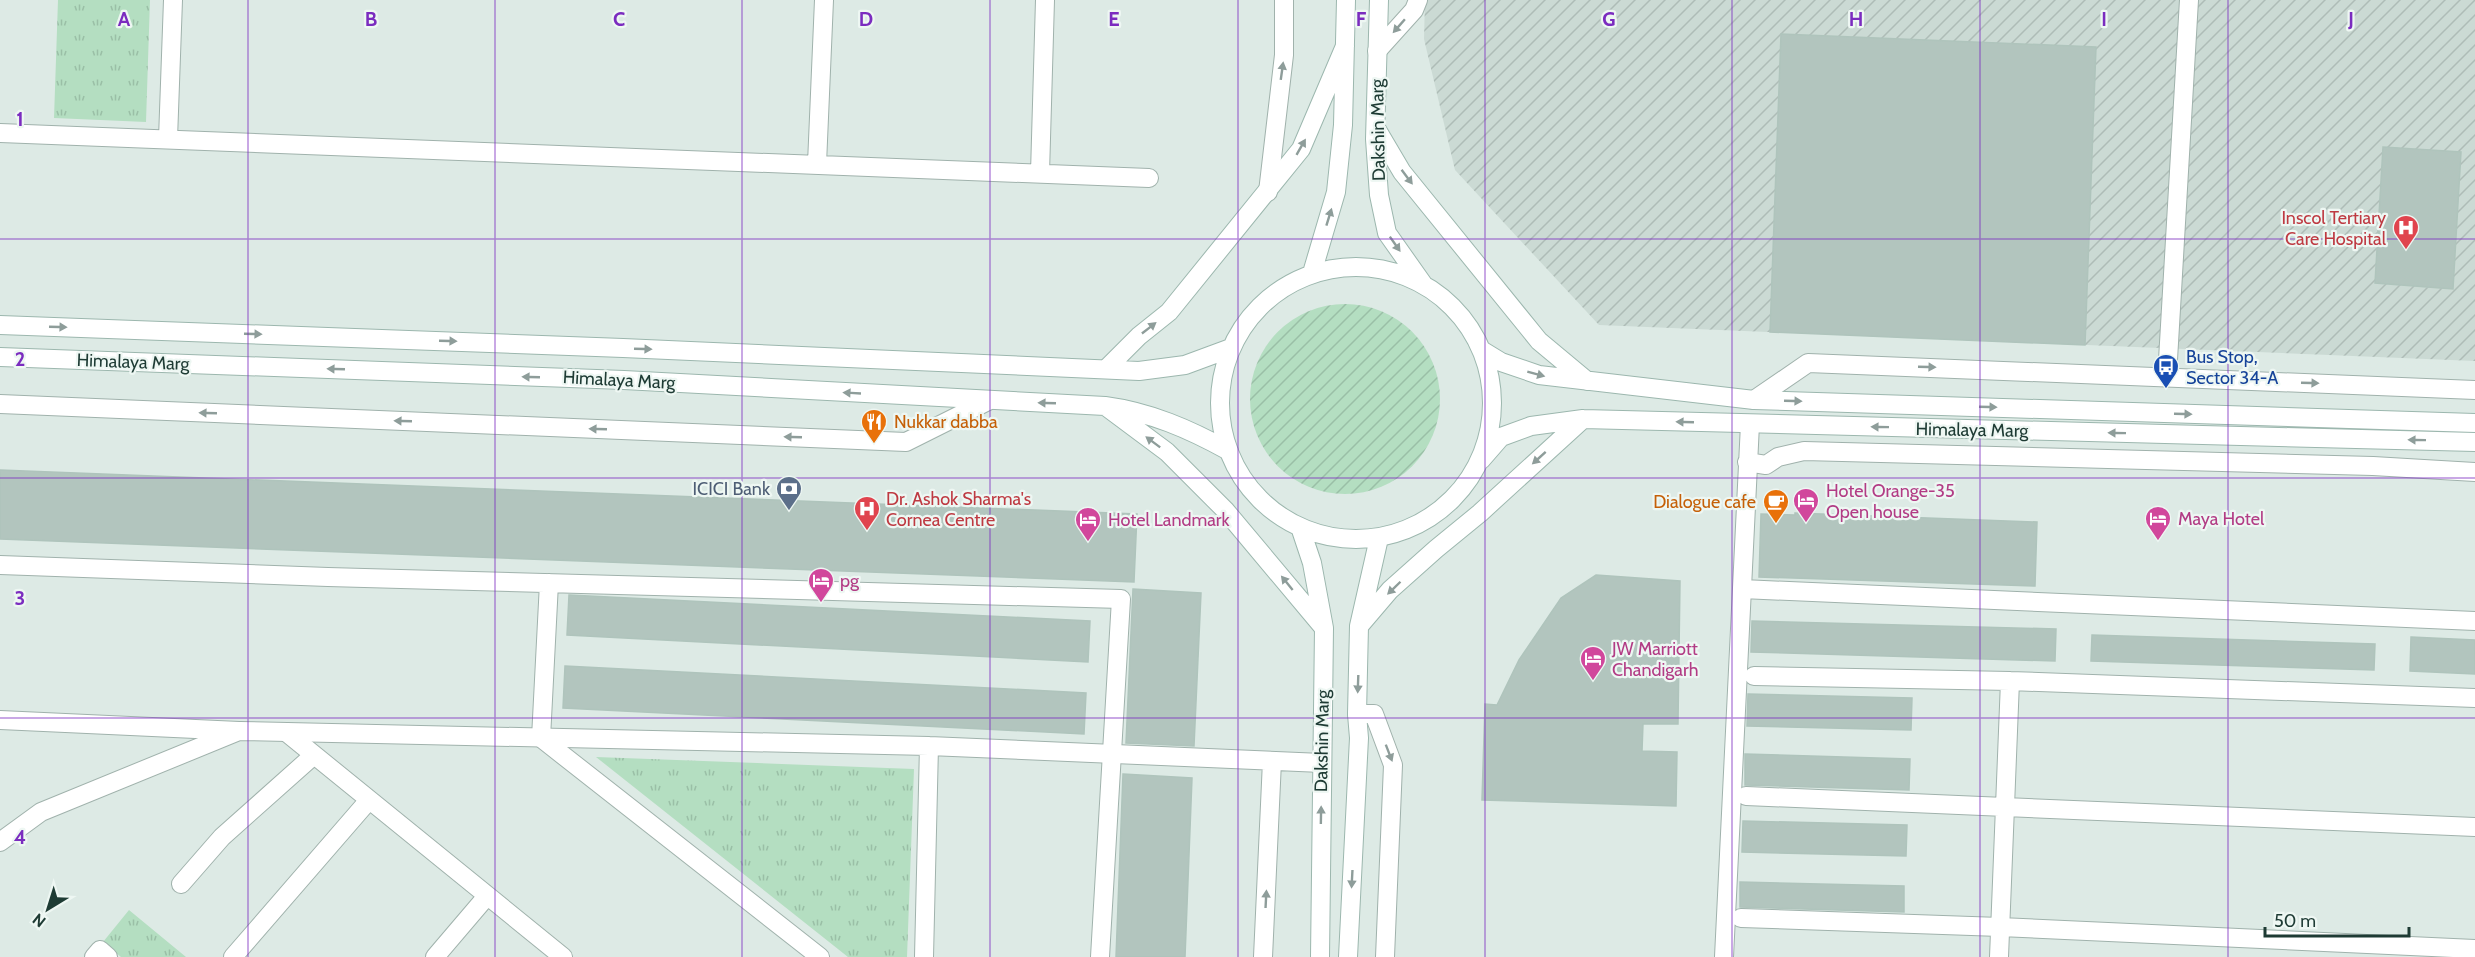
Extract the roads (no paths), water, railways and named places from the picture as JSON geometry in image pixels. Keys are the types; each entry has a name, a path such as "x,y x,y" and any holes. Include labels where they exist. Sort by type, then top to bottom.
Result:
{"street":[{"path":"168,139 172,0"},
{"path":"817,164 824,0"},
{"path":"1040,173 1045,0"},
{"path":"1268,192 1284,55 1284,0"},
{"name":"Dakshin Marg","path":"1312,273 1336,192 1343,125 1346,0"},
{"name":"Dakshin Marg","path":"1379,0 1375,139 1379,195 1387,233 1423,284"},
{"path":"1377,51 1414,10 1418,0"},
{"path":"2167,377 2189,0"},
{"path":"1107,368 1139,336 1169,312 1301,149 1345,46"},
{"path":"1376,128 1402,172 1539,341 1587,381"},
{"path":"0,132 1149,178"},
{"path":"1350,266 1388,270 1423,284 1448,302 1468,325 1483,351 1492,387 1492,415 1481,460 1464,488 1439,512 1411,529 1379,538 1352,539 1325,536 1300,527 1270,508 1246,483 1228,451 1220,417 1221,382 1231,348 1250,316 1278,290 1312,273 1350,266"},
{"name":"Himalaya Marg","path":"0,325 1139,371 1185,365 1231,348"},
{"name":"Himalaya Marg","path":"1483,351 1501,362 1539,375 1754,400 2475,423"},
{"name":"Himalaya Marg","path":"0,357 624,380 1105,406 1131,409 1185,428 1228,451"},
{"path":"1754,400 1808,363 2475,390"},
{"path":"0,404 906,442 988,401"},
{"path":"1105,406 1167,452 1225,510 1324,628"},
{"path":"1359,626 1390,591 1583,419"},
{"name":"Himalaya Marg","path":"1481,460 1501,437 1532,426 1583,419 2475,442"},
{"path":"1724,957 1750,424"},
{"path":"1747,462 1766,465 1778,457 1804,451 2373,466 2475,472"},
{"name":"Dakshin Marg","path":"1300,527 1309,552 1324,628 1320,957"},
{"name":"Dakshin Marg","path":"1348,957 1359,738 1357,714 1359,626 1379,538"},
{"path":"0,565 549,584 1121,600 1100,957"},
{"path":"541,738 549,584"},
{"path":"1742,589 2475,621"},
{"path":"1754,676 2010,681 2475,698"},
{"path":"1999,957 2010,681"},
{"path":"1357,714 1374,714 1393,765 1385,957"},
{"path":"0,720 239,731 929,746 1322,763"},
{"path":"0,842 41,812 239,731"},
{"path":"286,732 562,957"},
{"path":"541,738 820,957"},
{"path":"924,957 929,746"},
{"path":"181,884 222,837 314,755"},
{"path":"1263,957 1272,761"},
{"path":"1746,796 2475,827"},
{"path":"233,957 369,800"},
{"path":"435,957 487,896"},
{"path":"1741,918 2000,927 2475,950"},
{"path":"94,957 100,950 108,957"}],"place":[{"name":"Inscol Tertiary Care Hospital","path":"2406,251"},
{"name":"Bus Stop, Sector 34-A","path":"2166,390"},
{"name":"Nukkar dabba","path":"874,445"},
{"name":"ICICI Bank","path":"789,512"},
{"name":"Hotel Orange-35 Open house","path":"1806,524"},
{"name":"Dialogue cafe","path":"1776,525"},
{"name":"Dr. Ashok Sharma's Cornea Centre","path":"867,532"},
{"name":"Maya Hotel","path":"2158,542"},
{"name":"Hotel Landmark","path":"1088,543"},
{"name":"pg","path":"821,604"},
{"name":"JW Marriott Chandigarh","path":"1593,682"}]}
